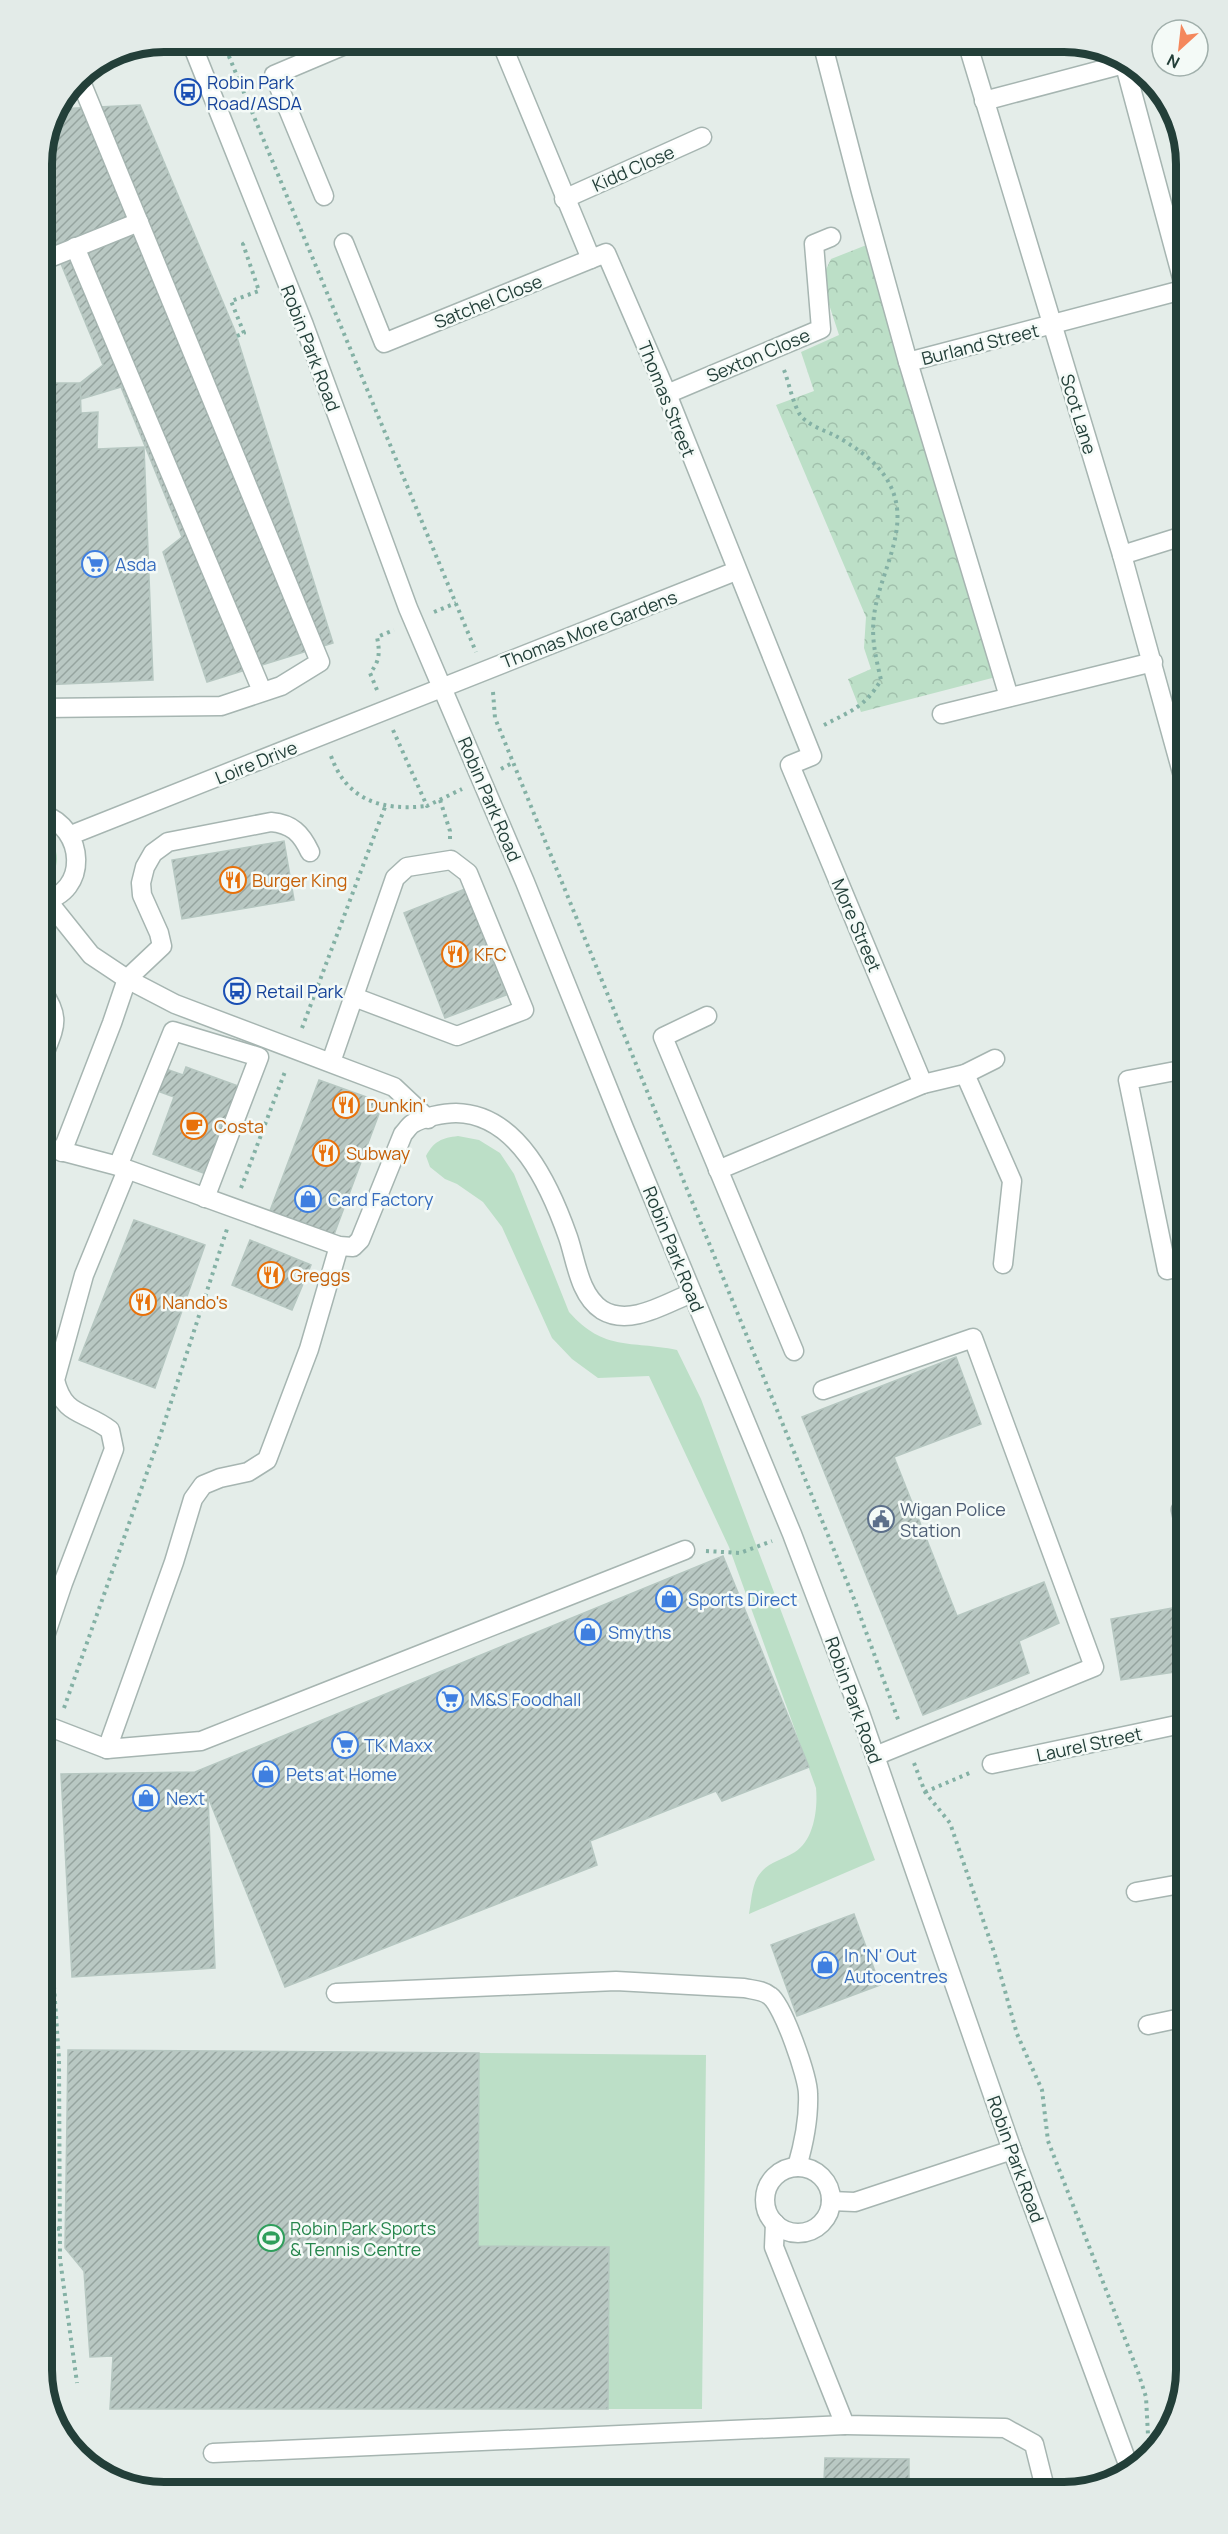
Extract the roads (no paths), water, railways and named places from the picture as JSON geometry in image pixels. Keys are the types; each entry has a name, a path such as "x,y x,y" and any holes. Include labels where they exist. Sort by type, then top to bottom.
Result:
{"street":[{"name":"Robin Park Road","path":"195,53 304,325 408,608 525,882 792,1534 875,1756 1012,2150 1127,2461"},
{"path":"324,196 274,75 326,53"},
{"path":"505,53 564,199 591,259"},
{"path":"825,53 908,362 1009,697"},
{"name":"Scot Lane","path":"970,53 1153,662 1176,731"},
{"path":"984,101 1115,66"},
{"path":"1127,73 1176,253"},
{"path":"53,708 221,706 281,686 320,662 83,88"},
{"name":"Kidd Close","path":"564,199 702,137"},
{"path":"53,256 139,222"},
{"name":"Sexton Close","path":"667,394 777,349 821,328 814,244 831,237"},
{"name":"Satchel Close","path":"344,243 384,343 591,259"},
{"path":"75,247 262,691"},
{"name":"Thomas Street","path":"591,259 606,253 667,394 812,756 790,765"},
{"name":"Burland Street","path":"908,362 1176,292"},
{"path":"1122,555 1176,538"},
{"name":"Thomas More Gardens","path":"442,688 507,661 583,634 736,571"},
{"path":"942,714 1153,662"},
{"name":"Loire Drive","path":"71,835 442,688"},
{"name":"More Street","path":"790,765 923,1084"},
{"path":"53,820 62,825 71,835 76,848 77,861 74,874 58,894 53,897"},
{"path":"62,1152 127,979 162,946 159,933 142,895 141,883 145,867 153,853 168,842 271,822 286,823 294,829 304,838 310,852"},
{"path":"331,1062 395,878 407,867 451,861 468,873 524,1010 457,1036 354,998"},
{"path":"53,911 91,955 127,979 176,1004 394,1087 428,1119"},
{"path":"53,1005 56,1020 53,1030"},
{"path":"707,1016 663,1037 794,1351"},
{"path":"52,1614 114,1449 110,1430 100,1422 68,1408 58,1395 54,1380 84,1275 173,1031 259,1057 205,1198"},
{"path":"718,1170 923,1084 965,1074 994,1059"},
{"path":"1176,1071 1128,1080 1167,1270 1176,1268"},
{"path":"965,1074 1012,1181 1003,1264"},
{"path":"53,1149 123,1168 339,1246 353,1247 360,1240 403,1134 412,1124 448,1113 470,1113 496,1123 518,1142 544,1183 567,1235 580,1277 589,1296 601,1309 617,1316 633,1316 692,1293"},
{"path":"107,1749 174,1562 193,1499 203,1485 220,1478 248,1472 267,1460 309,1349 339,1246"},
{"path":"823,1390 973,1338 1094,1667 875,1756"},
{"path":"52,1728 107,1749 201,1741 685,1550"},
{"name":"Laurel Street","path":"992,1764 1176,1725"},
{"path":"1136,1892 1176,1884"},
{"path":"336,1993 616,1981 762,1991 772,1996 789,2030 809,2091 806,2134 797,2166"},
{"path":"1148,2025 1176,2019"},
{"path":"831,2201 855,2202 1012,2150"},
{"path":"797,2166 818,2173 825,2181 831,2201 829,2212 823,2221 804,2232 794,2233 775,2223 768,2214 765,2204 770,2183 777,2174 797,2166"},
{"path":"775,2223 774,2247 845,2425"},
{"path":"213,2453 845,2425 1005,2428 1034,2444 1043,2482"}],"place":[{"name":"Robin Park Road/ASDA","path":"188,92"},
{"name":"Asda","path":"95,564"},
{"name":"Burger King","path":"233,880"},
{"name":"KFC","path":"455,954"},
{"name":"Retail Park","path":"237,991"},
{"name":"Dunkin'","path":"346,1105"},
{"name":"Costa","path":"194,1126"},
{"name":"Subway","path":"326,1153"},
{"name":"Card Factory","path":"308,1199"},
{"name":"Greggs","path":"271,1275"},
{"name":"Nando's","path":"143,1302"},
{"name":"Wigan Police Station","path":"881,1519"},
{"name":"Sports Direct","path":"669,1599"},
{"name":"Smyths","path":"588,1632"},
{"name":"M&S Foodhall","path":"450,1699"},
{"name":"TK Maxx","path":"345,1745"},
{"name":"Pets at Home","path":"266,1774"},
{"name":"Next","path":"146,1798"},
{"name":"In 'N' Out Autocentres","path":"825,1965"},
{"name":"Robin Park Sports & Tennis Centre","path":"271,2238"}]}
